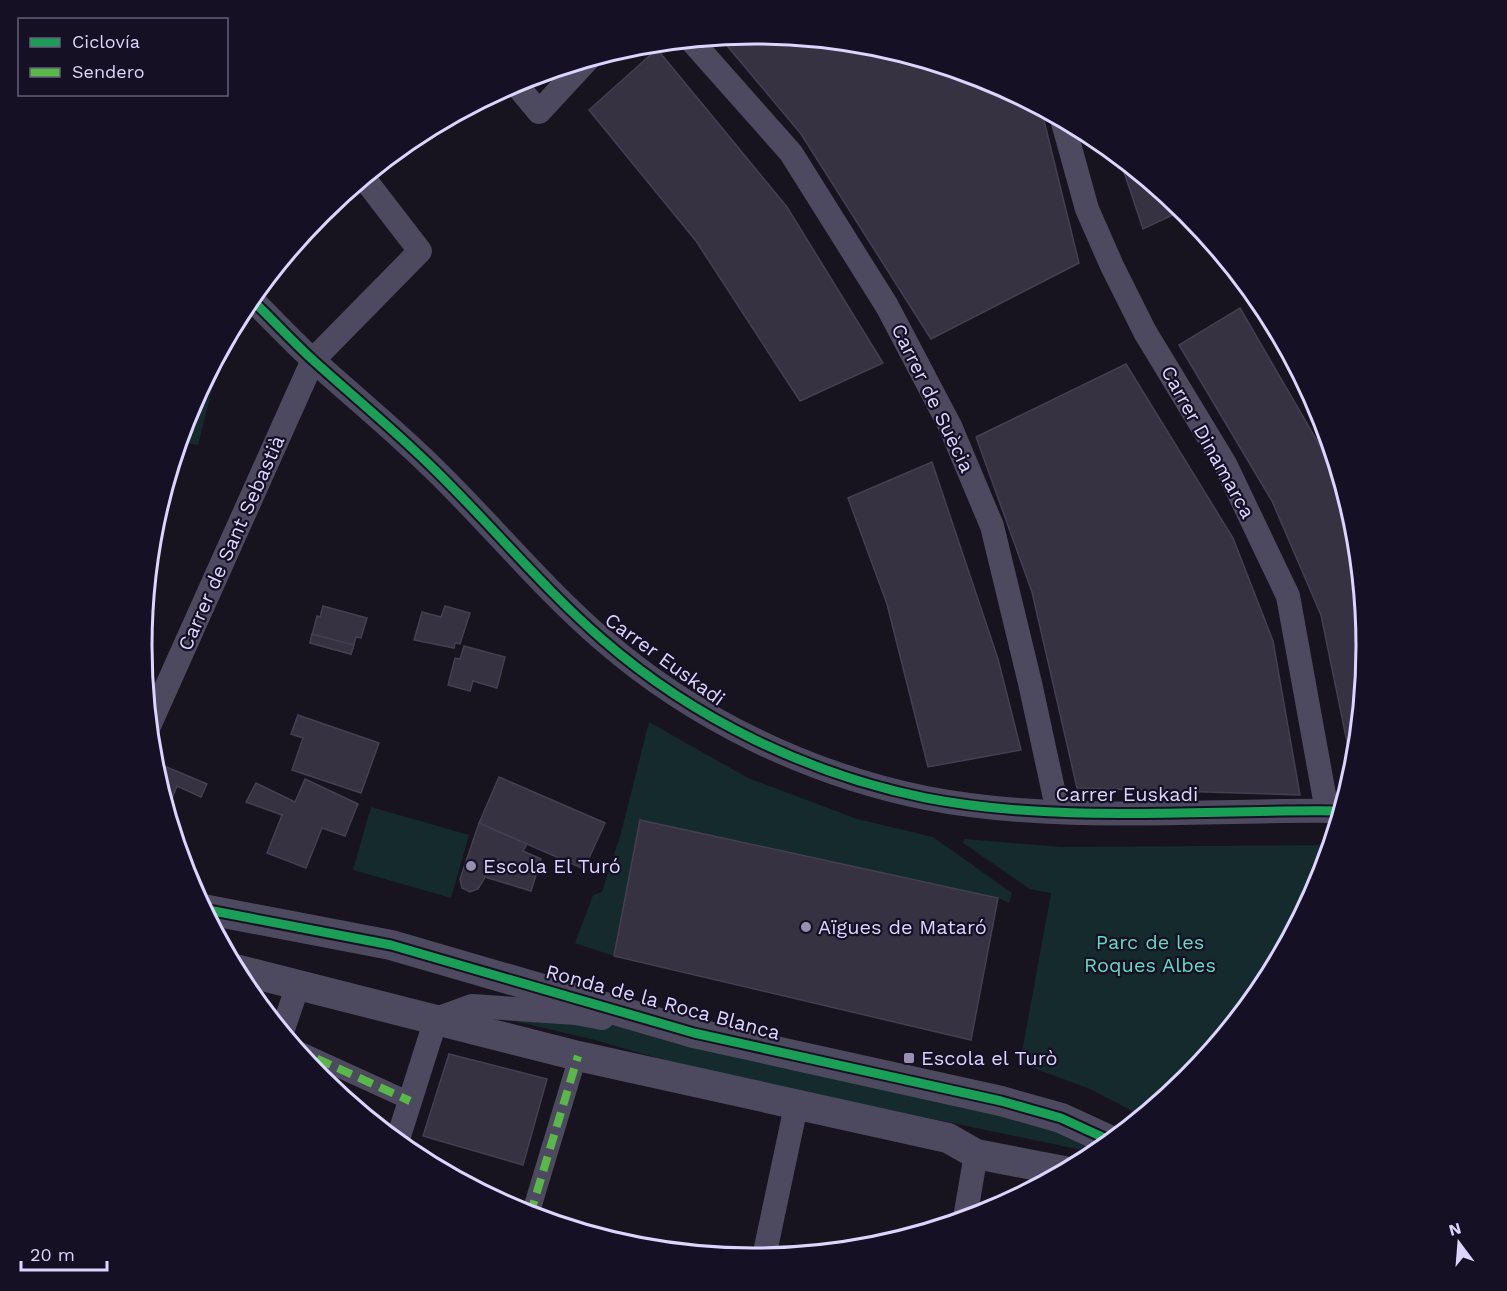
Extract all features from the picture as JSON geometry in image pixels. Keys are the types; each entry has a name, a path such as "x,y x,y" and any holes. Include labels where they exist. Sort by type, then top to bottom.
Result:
{"street":[{"name":"Carrer de Suècia","path":"697,47 791,153 888,306 950,426 992,526 1058,812"},
{"path":"521,90 539,112 578,70"},
{"name":"Carrer Dinamarca","path":"1065,131 1087,209 1112,266 1145,332 1225,464 1288,597 1333,807"},
{"path":"313,360 420,250 368,184"},
{"name":"Carrer Euskadi","path":"257,305 313,360 389,424 483,517 556,597 605,641 672,692 724,724 764,744 859,781 927,798 1018,811 1332,811"},
{"name":"Carrer de Sant Sebastià","path":"154,692 313,360"},
{"name":"Ronda de la Roca Blanca","path":"214,911 390,945 694,1033"},
{"path":"248,972 578,1056 948,1138 976,1154 1051,1169"},
{"path":"285,1023 298,985"},
{"name":"Ronda de la Roca Blanca","path":"436,1019 472,1006 498,1007 576,1013 694,1033 1001,1101 1061,1118 1101,1136"},
{"path":"401,1133 436,1019"},
{"path":"533,1206 578,1056"},
{"path":"316,1058 410,1101"},
{"path":"766,1247 796,1106"},
{"path":"967,1209 976,1154"}],"green space":[{"path":"215,377 198,445 187,443"},
{"path":"649,722 748,778 857,819 933,837 1012,893 1009,903 998,898 640,821 614,956 575,943 593,895 602,892 621,833"},
{"path":"371,807 469,835 451,898 353,870"},
{"name":"Parc de les Roques Albes","path":"964,839 1062,847 1322,845 1293,912 1254,980 1206,1042 1179,1071 1134,1112 1090,1089 1020,1063 1051,893 1030,889 963,843"},
{"path":"497,1017 612,1020 1027,1115 1092,1143 1082,1150 695,1069 595,1040"}],"building":[{"path":"726,45 793,45 871,55 947,75 984,89 1044,118 1079,263 931,339 801,134"},
{"path":"659,51 787,207 883,363 800,401 696,241 589,110 653,52"},
{"path":"1124,171 1173,215 1143,229"},
{"path":"1240,308 1324,453 1344,528 1354,606 1356,646 1347,742 1321,615 1272,501 1179,345"},
{"path":"1126,364 1233,538 1273,641 1300,795 1077,788 1032,592 976,437"},
{"path":"932,462 998,659 1021,750 928,767 887,604 848,498"},
{"path":"323,606 367,618 361,638 356,637 351,654 310,643 317,616 320,617"},
{"path":"445,606 470,613 460,644 455,643 454,648 414,640 422,612 441,617"},
{"path":"312,634 354,645 351,654 310,643"},
{"path":"464,646 505,657 497,688 473,681 470,691 448,685 455,658 460,659"},
{"path":"298,715 379,743 361,793 292,770 303,738 291,734"},
{"path":"164,766 207,784 201,797 177,786 172,799"},
{"path":"499,777 605,823 584,869 479,823"},
{"path":"305,779 358,804 345,836 322,828 306,868 267,853 282,815 246,802 256,783 295,802"},
{"name":"Aïgues de Mataró","path":"640,820 998,898 971,1040 614,956"},
{"path":"479,823 527,844 523,851 541,859 531,891 485,877 478,889 470,892 462,888 460,879"},
{"path":"449,1054 547,1079 523,1165 423,1136"}],"marked path":[{"path":"533,1206 578,1056"},
{"path":"316,1058 410,1101"}],"cycle path":[{"path":"257,305 314,361 422,457 560,600 603,640 675,695 754,740 796,758 882,788 977,806 1028,811 1132,814 1332,811"},
{"path":"214,911 391,945 694,1033 1001,1101 1061,1118 1101,1136"}],"place":[{"name":"Escola El Turó","path":"471,866"},
{"name":"Aïgues de Mataró","path":"806,927"},
{"name":"Escola el Turò","path":"909,1058"}]}
